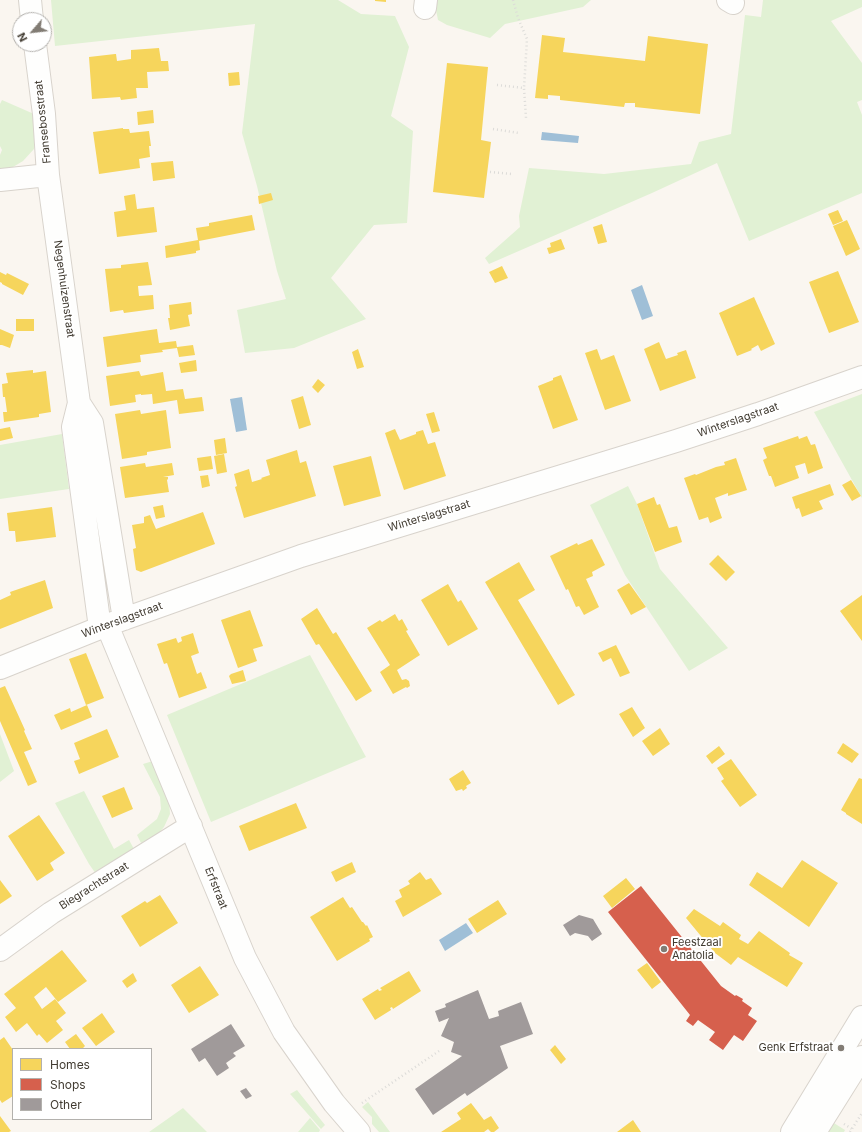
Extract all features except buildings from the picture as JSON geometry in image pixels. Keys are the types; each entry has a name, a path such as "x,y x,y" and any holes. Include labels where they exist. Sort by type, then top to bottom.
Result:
{"street":[{"path":"30,0 31,12"},
{"name":"Fransebosstraat","path":"0,180 48,175 44,114 36,52"},
{"name":"Negenhuizenstraat","path":"48,175 79,403 92,423 111,624"},
{"name":"Winterslagstraat","path":"0,668 111,624 301,556 676,441 862,377"},
{"name":"Erfstraat","path":"111,624 245,958 284,1032 334,1103 359,1132"},
{"name":"Biegrachtstraat","path":"0,950 52,913 191,826"},
{"path":"792,1132 862,1017"},
{"path":"815,1132 862,1057"}],"path":[{"path":"513,0 518,18 527,39 524,88 526,118"},
{"path":"497,85 524,88"},
{"path":"493,129 519,133"},
{"path":"490,172 512,174"},
{"path":"359,1105 439,1051"},
{"path":"850,1132 862,1113"}],"green space":[{"path":"51,0 338,0 361,14 395,16 409,47 391,116 413,131 407,223 374,225 331,278 366,319 294,348 245,353 237,310 286,299 277,271 257,186 242,133 255,24 55,46"},
{"path":"437,0 591,0 583,7 505,24 490,38 447,25 438,20 435,5"},
{"path":"763,0 862,0 862,7 831,21 862,63 862,100 857,102 862,115 862,193 749,241 717,163 489,264 485,258 520,227 519,216 529,168 604,174 691,164 699,142 731,134 745,15 761,17"},
{"path":"2,100 34,114 37,136 34,149 23,161 8,170 0,170 0,155 2,150 0,146 0,104"},
{"path":"862,394 862,498 814,412"},
{"path":"62,434 69,489 0,499 0,445"},
{"path":"628,486 637,504 660,569 728,648 689,671 625,575 590,505"},
{"path":"310,655 366,757 211,822 167,715"},
{"path":"0,734 14,771 0,782"},
{"path":"153,761 169,800 170,814 164,827 158,834 141,843 137,835 157,819 161,809 160,797 143,764"},
{"path":"84,791 114,849 129,840 134,849 96,874 55,803"},
{"path":"297,1090 325,1125 321,1129 290,1094"},
{"path":"368,1102 390,1132 379,1132 372,1124 372,1117 362,1107"},
{"path":"183,1108 207,1132 149,1132"},
{"path":"310,1118 320,1130 319,1132 298,1132"},
{"path":"829,1120 845,1130 844,1132 822,1132"}],"water":[{"path":"542,132 579,136 578,143 541,140"},
{"path":"642,285 653,316 642,320 631,290"},
{"path":"242,397 247,430 236,432 230,399"},
{"path":"466,923 473,933 445,951 439,940"}],"place":[{"name":"Feestzaal Anatolia","path":"664,949"},
{"name":"Genk Erfstraat","path":"841,1048"}]}
